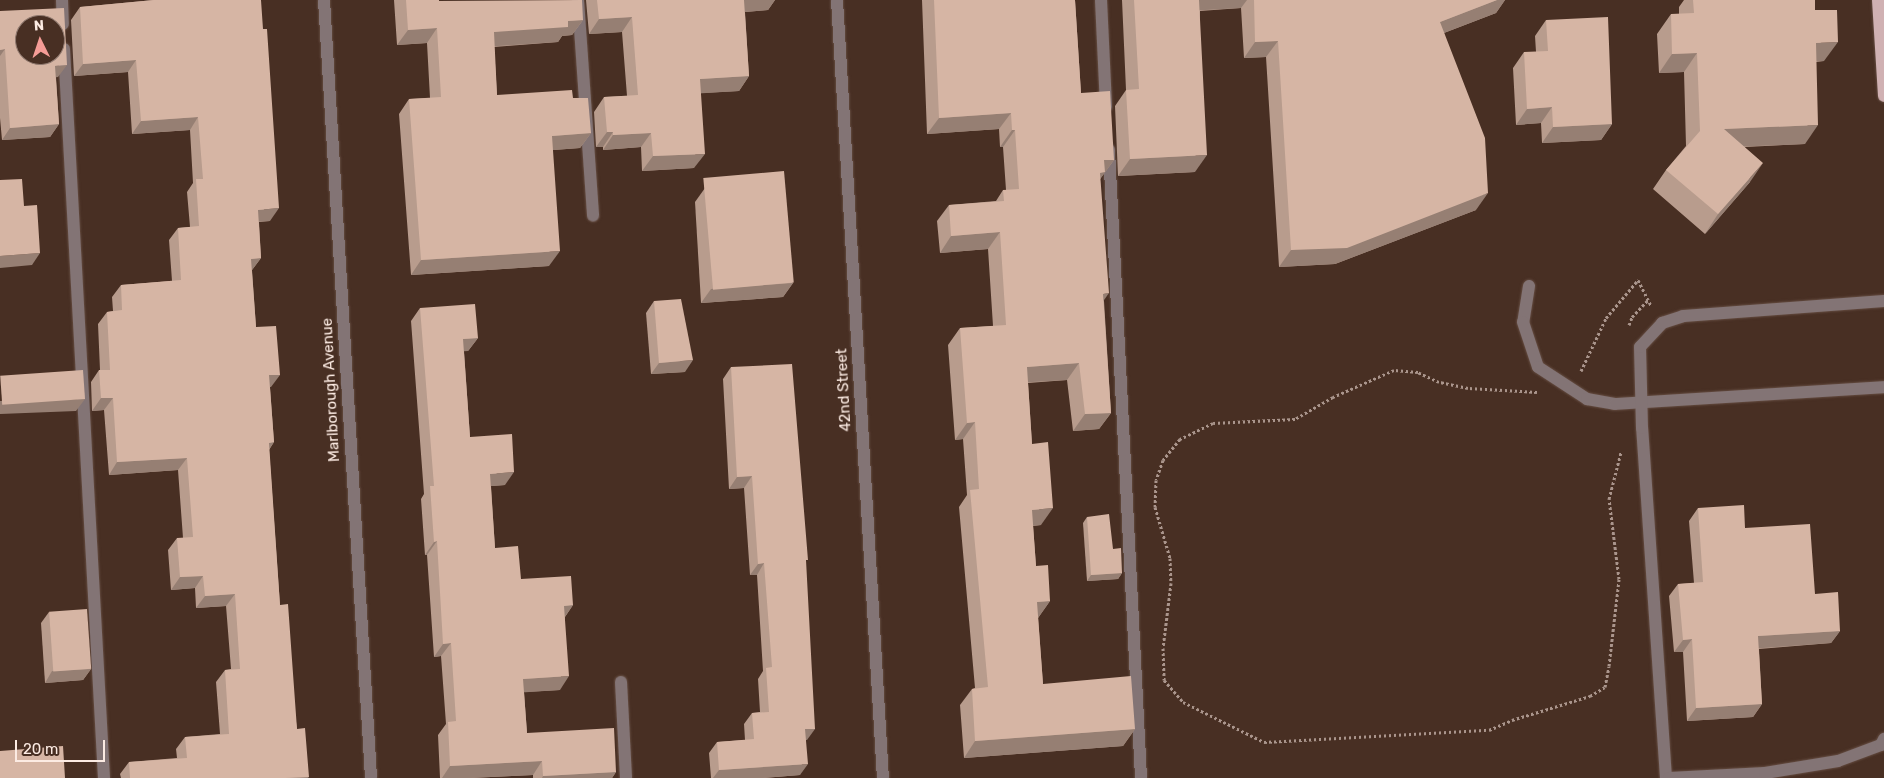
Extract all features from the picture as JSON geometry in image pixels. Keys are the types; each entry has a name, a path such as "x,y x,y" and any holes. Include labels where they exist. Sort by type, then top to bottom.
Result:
{"main road":[{"path":"1878,0 1884,96"}],"street":[{"path":"62,0 104,778"},
{"name":"Marlborough Avenue","path":"324,0 371,778"},
{"path":"578,0 593,215"},
{"name":"42nd Street","path":"837,0 883,778"},
{"path":"1101,0 1107,120"},
{"path":"1108,140 1141,778"},
{"path":"1529,286 1523,322 1538,367 1563,386 1587,399 1615,404 1884,387"},
{"path":"1884,301 1683,316 1662,323 1640,347 1641,402 1667,778 1765,773 1838,761 1881,745 1884,740"},
{"path":"621,682 626,778"}],"path":[{"path":"1623,442 1610,500 1619,579 1609,666 1604,687 1590,696 1512,720 1489,730 1264,742 1183,702 1164,680 1163,648 1171,583 1170,558 1155,507 1156,480 1163,460 1180,439 1213,423 1295,419 1333,397 1394,370 1418,372 1440,382 1492,391 1534,393 1563,386 1586,365 1597,335 1628,288 1638,280 1662,323"},
{"path":"1629,326 1632,317 1648,300"}],"building":[{"path":"154,0 261,0 263,29 267,29 279,208 258,210 261,258 251,259 256,327 276,326 280,375 269,375 274,442 269,443 280,605 288,604 297,729 305,728 309,777 130,778 129,762 187,758 185,737 229,734 225,670 240,669 235,594 205,596 203,576 180,577 177,538 193,537 187,458 117,462 113,398 101,398 99,370 110,370 107,312 122,310 121,285 181,280 178,228 199,226 196,179 203,179 198,117 141,121 136,60 83,64 80,7"},
{"path":"406,0 582,0 583,20 568,21 568,27 494,32 497,95 572,90 573,98 588,98 591,133 552,136 560,251 421,260 409,99 441,97 437,28 408,30"},
{"path":"597,0 744,0 749,76 700,79 705,154 653,156 651,133 613,135 613,132 607,132 604,97 638,95 632,17 599,19"},
{"path":"934,0 1075,0 1081,93 1110,91 1114,160 1104,160 1105,172 1100,173 1109,293 1103,294 1111,413 1085,414 1079,363 1027,367 1032,444 1048,442 1053,508 1032,510 1036,566 1048,565 1050,601 1037,602 1043,684 1131,676 1135,729 975,741 972,689 988,687 970,490 979,489 975,422 967,423 960,328 1006,325 1000,232 951,236 949,205 1004,201 1003,190 1019,189 1015,130 1012,130 1011,113 939,118"},
{"path":"1134,0 1199,0 1207,155 1130,159 1126,90 1139,89"},
{"path":"1254,0 1497,0 1440,22 1485,138 1488,193 1347,248 1291,250 1278,41 1255,42"},
{"path":"1693,0 1815,0 1815,10 1837,10 1838,42 1816,43 1818,125 1724,129 1763,163 1718,214 1666,170 1700,131 1697,53 1672,54 1671,14 1694,13"},
{"path":"64,8 64,15 15,15 15,65 65,65 65,27 67,65 55,66 59,124 10,128 5,49 0,50 0,11"},
{"path":"1608,17 1612,124 1553,127 1552,107 1527,109 1524,52 1548,51 1546,20"},
{"path":"784,171 794,283 713,290 703,178"},
{"path":"22,179 24,206 37,205 40,253 0,256 0,180"},
{"path":"681,299 693,360 659,363 654,301"},
{"path":"475,304 478,338 463,339 470,437 512,434 514,472 490,474 495,548 518,546 521,579 571,576 573,605 564,606 569,676 523,679 527,733 614,728 616,772 543,776 542,761 450,766 448,722 456,721 451,643 443,644 437,541 434,542 430,486 434,486 420,308"},
{"path":"792,364 808,560 806,560 815,729 805,729 808,764 719,770 717,742 754,739 752,713 769,712 766,668 772,667 764,563 758,564 752,476 737,477 731,367"},
{"path":"83,370 85,399 2,405 0,376"},
{"path":"1744,505 1745,528 1810,524 1815,594 1838,592 1840,631 1758,636 1762,704 1696,708 1692,639 1683,640 1678,584 1703,582 1698,508"},
{"path":"1109,514 1113,549 1121,548 1122,573 1091,575 1087,517"},
{"path":"87,609 91,669 53,672 49,612"},
{"path":"63,746 65,778 0,778 0,751"}]}
